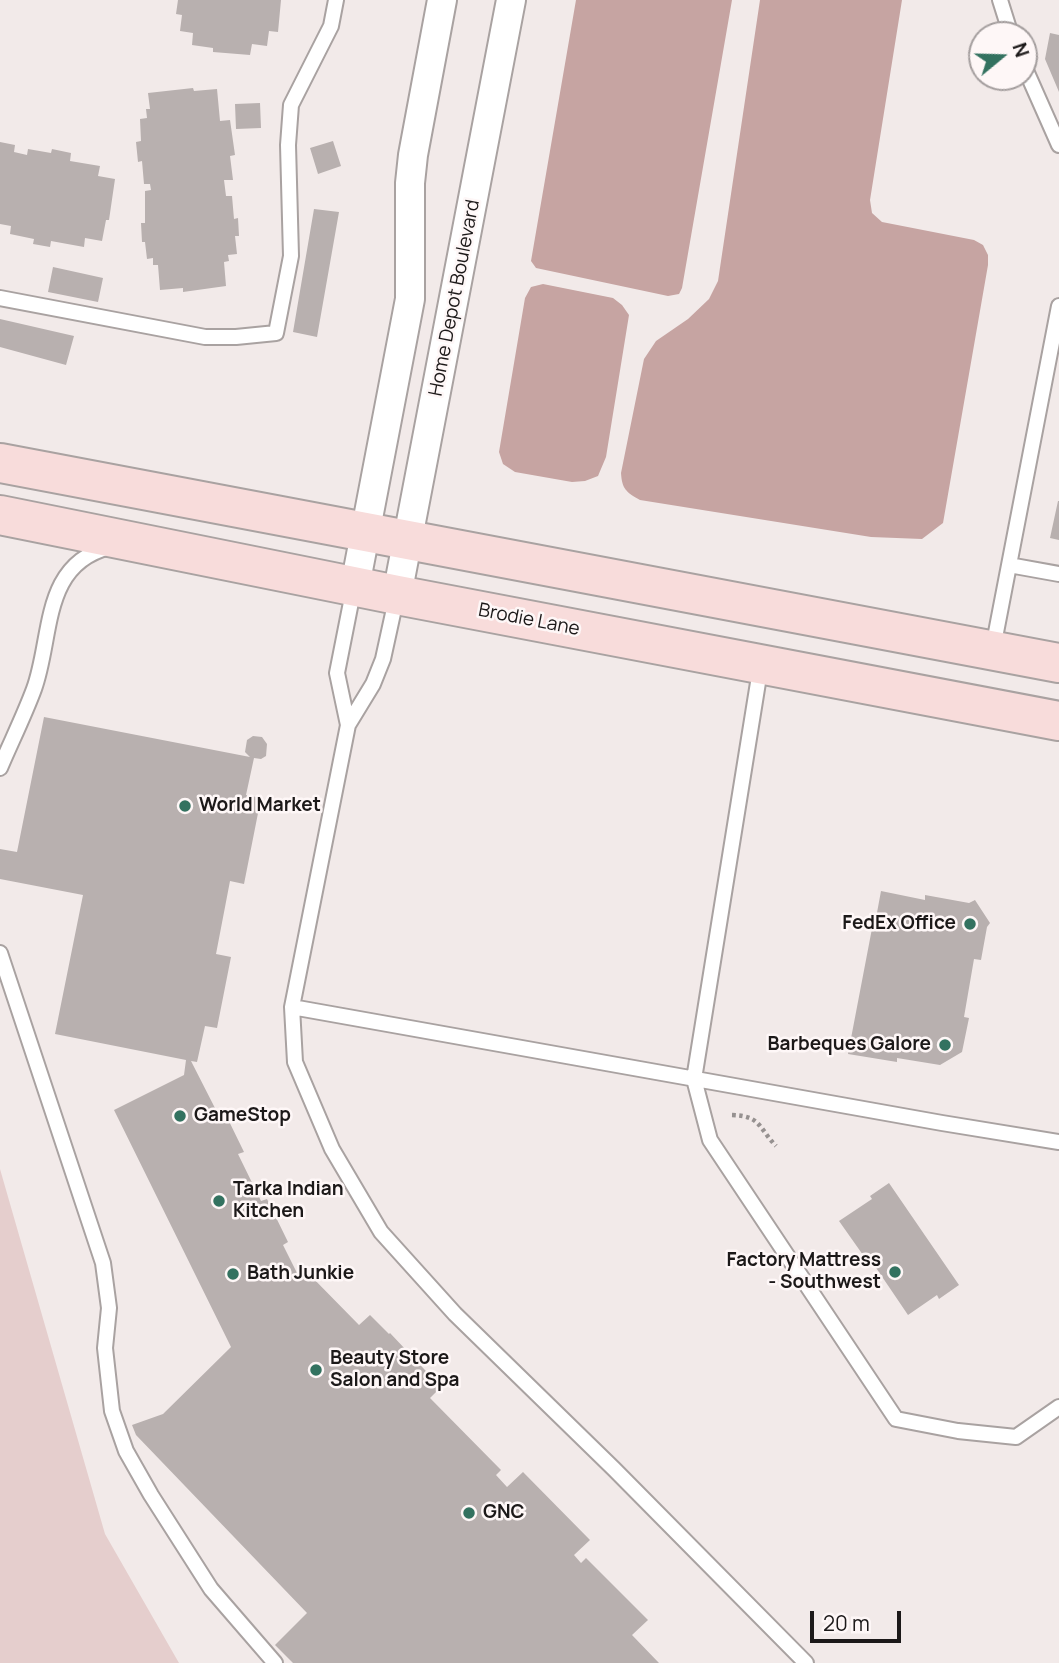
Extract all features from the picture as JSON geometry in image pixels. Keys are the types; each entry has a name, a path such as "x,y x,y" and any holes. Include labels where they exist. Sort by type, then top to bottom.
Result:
{"main road":[{"path":"0,463 1059,663"},
{"name":"Brodie Lane","path":"0,515 397,595 1059,721"}],"street":[{"path":"355,586 410,299 412,164 442,0"},
{"name":"Home Depot Boulevard","path":"397,595 511,0"}],"lane":[{"path":"0,298 205,337 236,337 276,332 291,256 288,145 291,105 331,26 336,0"},
{"path":"1000,0 1007,21"},
{"path":"1035,91 1059,145"},
{"path":"993,650 1059,306"},
{"path":"0,768 35,687 50,612 63,580 74,566 90,555 136,541"},
{"path":"1009,565 1059,574"},
{"path":"348,726 337,673 355,586"},
{"path":"397,595 383,659 373,684 348,726 292,1007 295,1062 332,1149 382,1232 455,1314 614,1469 806,1663"},
{"path":"761,664 694,1079 710,1140 896,1419 958,1431 1016,1437 1059,1407"},
{"path":"0,953 103,1263 109,1308 105,1348 112,1411 126,1451 211,1589 275,1663"},
{"path":"292,1007 1059,1142"}],"path":[{"path":"732,1115 747,1115 755,1119 776,1146"}],"shaded area":[{"path":"576,0 732,0 679,294 668,296 536,268 531,261"},
{"path":"760,0 902,0 870,200 872,213 882,222 974,240 983,245 988,255 943,523 922,539 871,537 640,500 628,492 622,483 621,473 644,359 656,341 688,319 709,299 718,281"},
{"path":"543,284 613,298 629,315 606,457 598,476 585,481 572,482 515,472 503,464 499,452 525,298 531,287"},
{"path":"0,1169 105,1534 179,1663 0,1663"}],"building":[{"path":"178,0 281,0 278,32 269,31 267,46 252,44 250,55 213,52 213,48 192,45 193,33 180,31 182,15 176,14"},
{"path":"1050,33 1059,35 1059,92 1045,59"},
{"path":"193,88 194,91 217,89 220,121 230,120 235,155 230,156 233,180 224,180 226,196 232,196 234,219 238,218 239,236 235,236 237,254 228,255 229,261 224,262 226,286 183,292 183,288 160,290 158,265 153,265 153,258 147,259 145,242 142,242 141,223 145,223 145,191 151,190 150,184 144,184 142,161 138,162 136,142 141,141 140,119 147,118 146,109 150,109 148,93"},
{"path":"260,103 261,128 236,129 235,104"},
{"path":"333,141 341,166 318,174 310,148"},
{"path":"0,142 15,145 14,152 27,155 28,149 51,153 52,149 71,153 70,161 100,166 98,176 115,179 109,220 106,220 102,241 85,238 84,247 51,241 50,247 33,244 34,239 10,234 11,226 0,224"},
{"path":"314,209 339,212 317,337 293,332"},
{"path":"53,267 103,278 98,302 48,292"},
{"path":"0,319 74,336 66,365 0,347"},
{"path":"1059,501 1059,540 1050,538"},
{"path":"44,717 250,757 245,752 247,740 253,736 262,737 267,744 266,756 261,759 254,758 246,795 261,798 244,884 230,881 216,954 231,957 217,1028 205,1026 197,1062 191,1061 217,1112 223,1109 244,1152 238,1154 261,1201 267,1199 288,1242 283,1245 300,1279 307,1272 359,1325 370,1315 390,1333 441,1387 430,1398 501,1470 496,1475 507,1487 523,1472 590,1540 574,1555 581,1563 586,1558 648,1620 632,1635 659,1663 293,1663 275,1645 307,1613 136,1435 132,1425 163,1414 231,1347 114,1110 184,1075 186,1060 55,1034 83,895 0,879 0,849 17,852"},
{"path":"881,891 925,900 925,895 969,903 975,900 990,923 981,960 974,959 964,1017 969,1018 962,1052 940,1065 897,1058 897,1062 848,1054"},
{"path":"889,1183 959,1285 939,1299 937,1295 908,1315 866,1253 863,1255 839,1221 872,1199 870,1196"}],"place":[{"name":"World Market","path":"185,806"},
{"name":"FedEx Office","path":"970,924"},
{"name":"Barbeques Galore","path":"945,1045"},
{"name":"GameStop","path":"180,1116"},
{"name":"Tarka Indian Kitchen","path":"219,1201"},
{"name":"Factory Mattress - Southwest","path":"895,1272"},
{"name":"Bath Junkie","path":"233,1274"},
{"name":"Beauty Store Salon and Spa","path":"316,1370"},
{"name":"GNC","path":"469,1513"}]}
